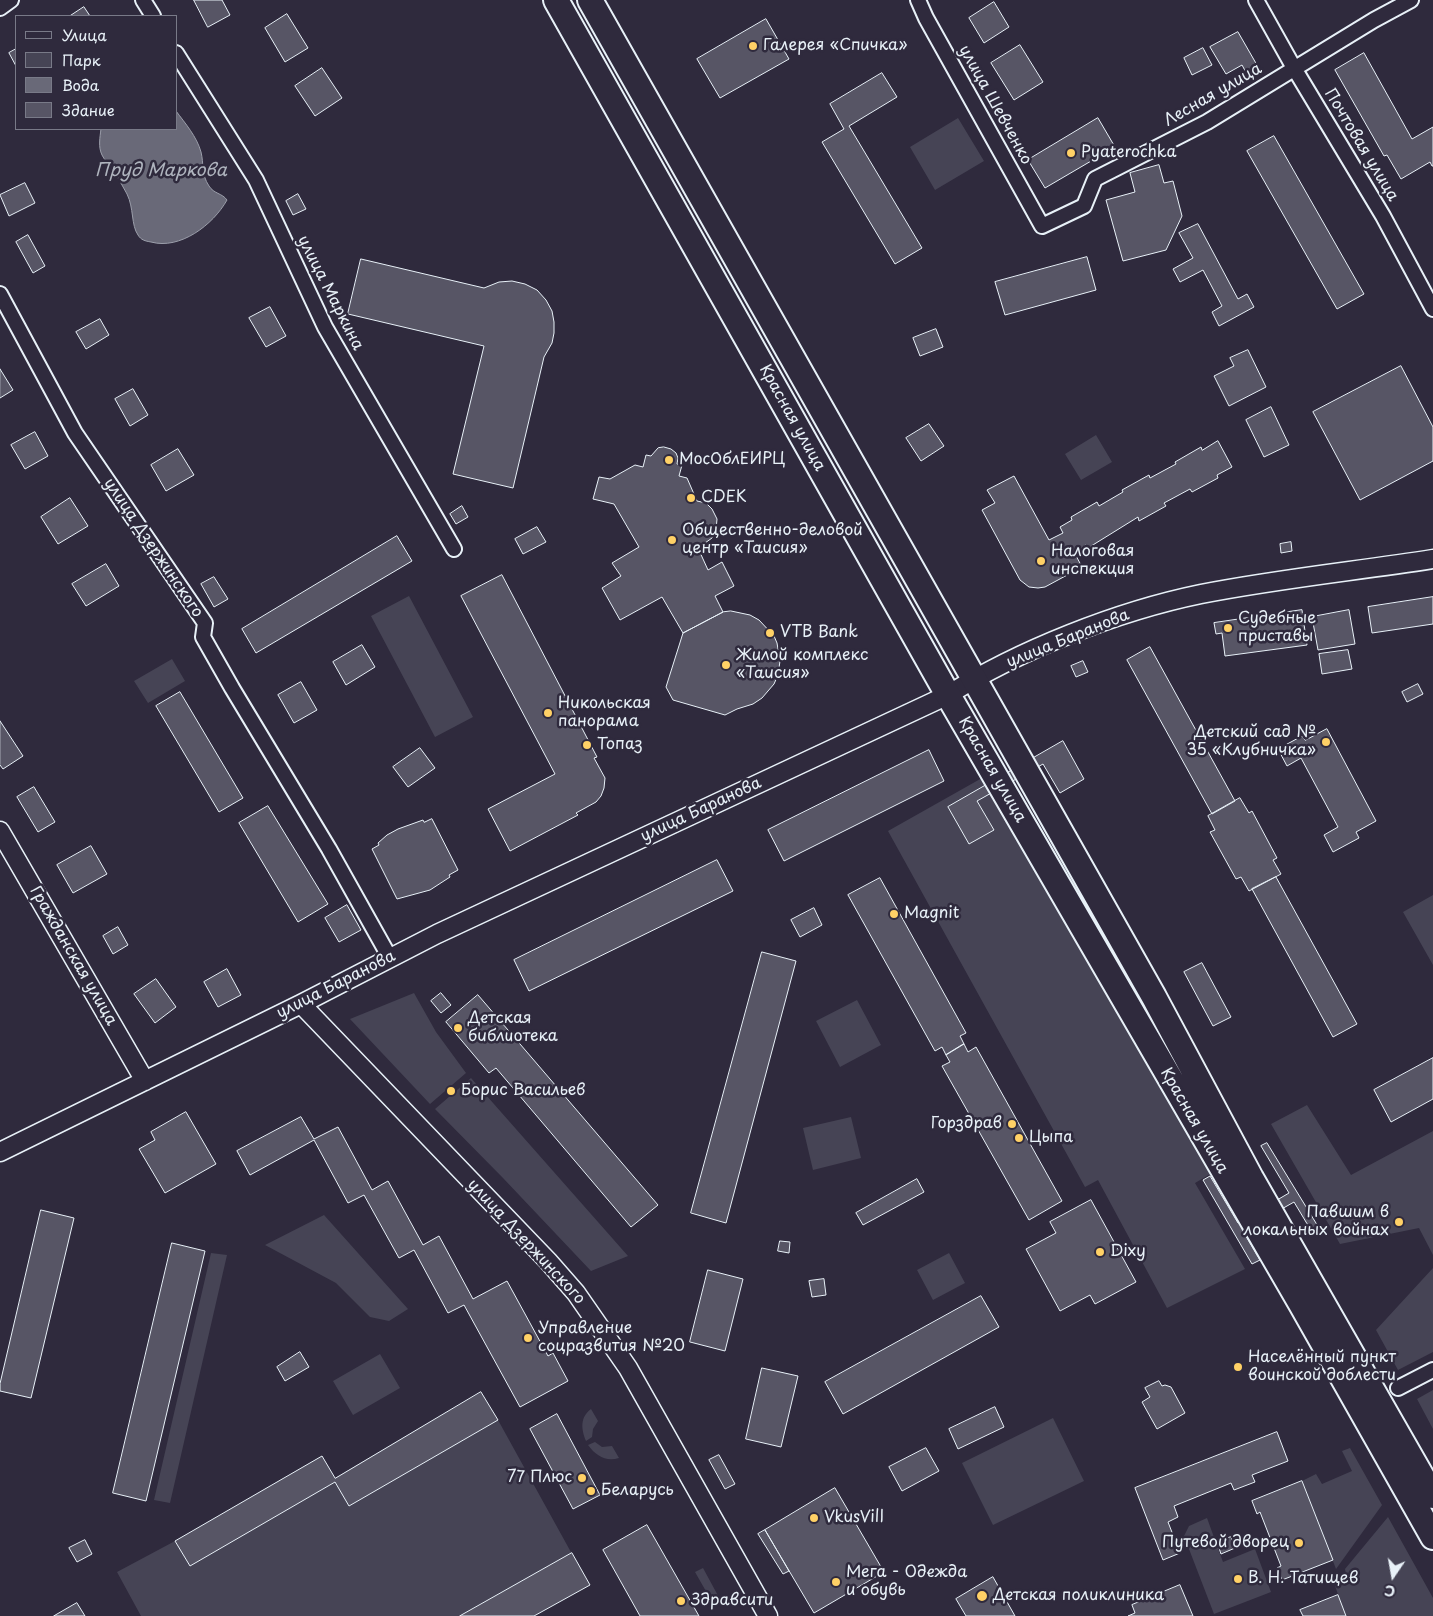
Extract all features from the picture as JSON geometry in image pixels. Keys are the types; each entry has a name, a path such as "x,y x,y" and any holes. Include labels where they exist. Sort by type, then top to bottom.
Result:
{"highway":[{"name":"Красная улица","path":"556,0 948,695 1301,1304 1433,1538"},
{"name":"Красная улица","path":"590,0 1154,997 1251,1178 1433,1496"}],"street":[{"path":"0,8 11,0"},
{"path":"143,0 153,15"},
{"name":"улица Шевченко","path":"918,0 926,18 1042,226"},
{"name":"Почтовая улица","path":"1256,0 1294,68 1383,216 1433,309"},
{"name":"Лесная улица","path":"1042,226 1084,206 1095,179 1207,122 1294,68 1411,0"},
{"name":"улица Маркина","path":"178,56 256,180 325,328 454,549"},
{"name":"улица Дзержинского","path":"0,294 75,433 205,623 204,637 232,688 324,842 390,958"},
{"name":"улица Баранова","path":"0,1152 302,1004 437,934 948,695 973,679 1076,632 1120,617 1191,597 1237,588 1433,559"},
{"name":"Гражданская улица","path":"0,831 145,1081"},
{"path":"324,1028 320,1015 321,1006 333,987"},
{"name":"улица Дзержинского","path":"302,1004 548,1261 576,1293 628,1368 768,1616"},
{"path":"1398,1388 1433,1370"}],"green space":[{"path":"958,118 984,161 935,190 910,147"},
{"path":"1096,435 1112,462 1081,480 1065,454"},
{"path":"409,596 473,717 435,737 371,616"},
{"path":"172,659 185,681 148,703 134,681"},
{"path":"982,778 1212,1173 1195,1183 1245,1269 1167,1308 1098,1180 1085,1187 888,831"},
{"path":"1433,895 1433,965 1403,912"},
{"path":"414,993 436,1032 466,1073 430,1104 350,1019"},
{"path":"857,1000 881,1045 840,1067 816,1021"},
{"path":"471,1078 628,1256 591,1271 435,1109"},
{"path":"1307,1105 1351,1175 1433,1131 1433,1255 1419,1228 1340,1244 1271,1124"},
{"path":"851,1117 861,1158 813,1170 803,1128"},
{"path":"324,1215 408,1309 389,1321 370,1317 336,1283 265,1245"},
{"path":"211,1253 227,1255 170,1503 154,1500"},
{"path":"949,1253 965,1283 933,1300 917,1270"},
{"path":"1433,1268 1433,1352 1398,1370 1376,1330"},
{"path":"380,1354 400,1388 353,1415 333,1381"},
{"path":"1433,1390 1433,1429 1417,1399"},
{"path":"591,1409 598,1421 593,1429 592,1437 586,1441 582,1424 587,1412"},
{"path":"1053,1418 1084,1481 993,1525 962,1463"},
{"path":"498,1420 572,1554 460,1616 141,1616 117,1572 175,1541 190,1566 335,1482 349,1506"},
{"path":"595,1442 602,1447 612,1446 619,1458 606,1459 598,1455 588,1445"},
{"path":"1350,1448 1382,1505 1336,1569 1302,1481 1316,1474 1322,1484 1352,1471 1342,1451"},
{"path":"1388,1517 1433,1598 1433,1616 1346,1616 1335,1586 1347,1579 1345,1569"},
{"path":"1207,1518 1223,1562 1255,1549 1271,1592 1214,1614 1184,1536 1189,1526"},
{"path":"703,1568 722,1603 715,1607 695,1572"}],"water":[{"name":"Пруд Маркова","path":"178,114 197,141 202,156 206,182 213,191 227,200 213,218 195,233 184,239 162,244 143,240 136,231 127,194 112,167 102,155 101,130 178,130"}],"building":[{"path":"194,0 222,0 230,15 208,27"},
{"path":"994,2 1009,27 984,43 969,18"},
{"path":"84,7 89,15 72,15"},
{"path":"287,14 308,48 285,62 265,28"},
{"path":"766,19 789,59 720,98 697,59"},
{"path":"1238,32 1261,72 1249,78 1242,65 1226,74 1210,47"},
{"path":"1020,45 1043,82 1014,100 991,63"},
{"path":"1203,48 1212,65 1192,75 1184,58"},
{"path":"15,50 15,64 9,53"},
{"path":"1364,53 1412,139 1433,127 1433,166 1430,162 1401,179 1387,155 1384,156 1335,70"},
{"path":"322,68 342,98 315,116 295,86"},
{"path":"882,73 897,97 849,126 922,248 895,264 822,142 844,129 830,104"},
{"name":"Pyaterochka","path":"1098,118 1115,147 1045,188 1028,160"},
{"path":"1274,136 1364,294 1337,309 1247,151"},
{"path":"1159,165 1164,183 1173,181 1182,216 1166,250 1123,261 1106,200 1135,192 1130,173"},
{"path":"25,183 35,203 9,216 0,195"},
{"path":"298,194 306,209 293,215 286,201"},
{"path":"1198,224 1238,299 1247,294 1254,307 1219,326 1212,312 1222,306 1203,270 1180,282 1173,269 1193,258 1179,233"},
{"path":"28,235 45,266 33,273 16,242"},
{"path":"1087,257 1096,290 1005,315 995,282"},
{"path":"361,259 484,288 499,282 512,281 525,284 537,290 546,300 552,311 554,333 552,343 544,357 513,488 453,474 484,346 348,314"},
{"path":"270,307 286,336 266,347 249,318"},
{"path":"100,319 109,335 86,349 76,332"},
{"path":"936,329 943,347 920,356 913,338"},
{"path":"1248,350 1266,387 1229,406 1214,376 1234,366 1230,358"},
{"path":"1401,366 1433,427 1433,461 1360,500 1313,412"},
{"path":"0,369 13,390 0,398"},
{"path":"133,389 148,415 130,426 115,399"},
{"path":"1271,407 1289,445 1264,457 1246,420"},
{"path":"929,424 944,446 921,461 906,438"},
{"path":"35,432 48,456 25,469 11,445"},
{"path":"1218,441 1232,467 1217,475 1218,478 1192,492 1190,489 1164,503 1166,506 1139,521 1138,517 1088,548 1086,545 1074,552 1082,567 1045,587 1029,587 1020,580 982,510 995,503 987,490 1014,476 1049,540 1063,533 1060,527 1072,520 1071,517 1097,502 1099,506 1149,475 1150,478 1176,464 1175,462 1201,447 1202,450"},
{"name":"Общественно-деловой центр «Таисия»","path":"664,447 676,453 678,458 677,464 682,465 679,476 687,478 697,501 706,503 712,509 717,519 716,530 712,538 698,548 708,570 722,562 734,586 715,596 723,612 683,633 662,597 620,620 602,588 621,576 612,563 639,547 614,504 593,499 599,477 610,479 635,465 643,467 646,455 651,456 658,448"},
{"path":"178,449 194,475 166,491 151,465"},
{"path":"70,498 88,526 58,544 41,517"},
{"path":"462,506 468,517 456,524 450,514"},
{"path":"537,527 546,542 523,554 515,539"},
{"path":"397,536 412,561 256,653 242,629"},
{"path":"1291,542 1292,551 1281,553 1280,544"},
{"path":"106,564 119,586 86,606 72,584"},
{"name":"Никольская панорама","path":"502,575 597,757 594,758 605,778 601,796 596,802 576,813 578,815 510,851 488,809 555,774 461,596"},
{"path":"214,577 228,599 214,607 201,584"},
{"path":"1433,597 1433,624 1372,633 1368,607"},
{"path":"1302,610 1307,645 1225,656 1222,633 1216,634 1214,623"},
{"path":"1349,610 1355,644 1318,650 1312,617"},
{"name":"Жилой комплекс «Таисия»","path":"731,611 750,615 759,620 774,636 780,661 778,675 774,684 762,698 753,704 725,715 673,700 666,687 683,633 723,612"},
{"path":"362,645 375,667 346,685 333,662"},
{"path":"1150,647 1235,801 1212,814 1127,660"},
{"path":"1348,650 1352,669 1322,674 1319,654"},
{"path":"1083,661 1088,672 1076,677 1071,666"},
{"path":"301,682 317,710 294,723 278,695"},
{"path":"1418,684 1423,694 1407,702 1402,692"},
{"path":"180,692 243,798 219,812 156,706"},
{"path":"0,721 23,756 3,769 0,765"},
{"path":"1327,729 1376,821 1356,832 1359,838 1333,852 1324,835 1338,827 1301,758 1287,766 1278,749 1302,736 1305,740"},
{"path":"1063,741 1084,779 1060,793 1043,764 977,801 994,830 969,844 948,807"},
{"path":"420,748 435,768 408,787 393,767"},
{"path":"929,750 944,781 784,861 768,830"},
{"path":"34,787 55,822 38,832 17,797"},
{"path":"1240,798 1249,813 1252,811 1277,858 1273,860 1281,874 1249,891 1241,877 1236,879 1210,832 1215,830 1208,816"},
{"path":"268,806 328,904 298,922 239,823"},
{"path":"432,819 458,870 430,890 397,899 372,849 379,845 378,843 387,835 398,829 423,820 424,822"},
{"path":"91,846 107,874 73,893 57,865"},
{"path":"717,860 733,891 529,991 514,960"},
{"path":"1276,877 1357,1024 1333,1037 1252,889"},
{"path":"880,878 966,1033 960,1036 964,1044 946,1055 942,1047 935,1051 848,895"},
{"path":"347,905 361,930 339,942 325,918"},
{"path":"814,908 822,925 800,937 791,920"},
{"path":"118,927 128,945 113,954 103,936"},
{"path":"762,952 796,961 726,1223 691,1213"},
{"path":"1202,963 1231,1017 1213,1026 1184,972"},
{"path":"227,969 241,995 218,1007 204,982"},
{"path":"156,979 176,1007 155,1023 134,994"},
{"path":"441,993 451,1005 441,1013 431,1001"},
{"path":"478,995 658,1205 631,1227 496,1068 489,1073 446,1022"},
{"path":"964,1044 968,1052 976,1047 1062,1201 1029,1220 942,1066 950,1062 946,1055"},
{"path":"1433,1058 1433,1099 1391,1122 1374,1090"},
{"path":"186,1112 216,1164 165,1193 139,1149 155,1140 151,1132"},
{"path":"301,1117 314,1139 338,1127 372,1190 388,1181 423,1245 439,1236 473,1299 507,1281 548,1356 553,1353 568,1381 520,1407 464,1305 448,1313 414,1250 399,1258 364,1195 348,1203 314,1140 250,1175 237,1151"},
{"path":"1267,1143 1319,1228 1312,1232 1294,1202 1243,1231 1260,1260 1252,1264 1203,1180 1210,1176 1238,1223 1289,1193 1261,1146"},
{"path":"917,1179 924,1192 863,1225 856,1213"},
{"path":"1091,1200 1136,1282 1095,1304 1090,1295 1060,1311 1026,1249 1056,1233 1050,1222"},
{"path":"41,1210 74,1218 31,1398 0,1391 0,1384"},
{"path":"780,1241 790,1242 789,1253 778,1251"},
{"path":"172,1243 205,1251 146,1501 113,1493"},
{"path":"708,1270 743,1279 725,1351 690,1342"},
{"path":"824,1279 826,1295 812,1297 809,1281"},
{"path":"981,1296 999,1327 843,1414 825,1382"},
{"path":"300,1352 309,1367 285,1381 277,1367"},
{"path":"762,1368 798,1376 781,1447 746,1439"},
{"path":"1159,1381 1162,1386 1171,1387 1185,1413 1157,1429 1142,1402 1150,1397 1145,1388"},
{"path":"481,1392 498,1420 349,1506 335,1482 190,1566 175,1541 322,1456 335,1478"},
{"path":"995,1407 1004,1427 958,1449 949,1429"},
{"path":"557,1414 600,1495 573,1509 530,1429"},
{"path":"1277,1432 1288,1461 1252,1475 1255,1482 1234,1490 1231,1483 1174,1506 1178,1517 1168,1522 1180,1553 1163,1560 1135,1488"},
{"path":"926,1448 939,1471 902,1491 889,1467"},
{"path":"719,1455 735,1484 725,1489 709,1460"},
{"name":"Путевой дворец","path":"1302,1481 1333,1560 1282,1580 1277,1568 1281,1566 1260,1512 1257,1514 1252,1501"},
{"path":"835,1488 884,1572 814,1613 765,1530"},
{"path":"647,1525 699,1616 640,1616 603,1550"},
{"path":"765,1530 789,1571 783,1574 758,1534"},
{"path":"1231,1537 1235,1548 1221,1554 1217,1542"},
{"path":"85,1540 92,1554 77,1562 69,1548"},
{"path":"572,1553 590,1585 534,1616 460,1616"},
{"name":"Детская поликлиника","path":"993,1577 1015,1616 966,1616 956,1599"},
{"path":"1180,1585 1193,1616 1128,1616 1135,1613 1132,1605"},
{"path":"1338,1595 1346,1616 1303,1616 1300,1610"},
{"path":"77,1603 85,1616 54,1616"}],"place":[{"name":"Галерея «Спичка»","path":"753,46"},
{"name":"Pyaterochka","path":"1071,153"},
{"name":"МосОблЕИРЦ","path":"669,460"},
{"name":"CDEK","path":"691,498"},
{"name":"Общественно-деловой центр «Таисия»","path":"672,540"},
{"name":"Налоговая инспекция","path":"1041,561"},
{"name":"Судебные приставы","path":"1228,628"},
{"name":"VTB Bank","path":"770,633"},
{"name":"Жилой комплекс «Таисия»","path":"726,665"},
{"name":"Никольская панорама","path":"548,713"},
{"name":"Детский сад № 35 «Клубничка»","path":"1326,742"},
{"name":"Топаз","path":"587,745"},
{"name":"Magnit","path":"894,914"},
{"name":"Детская библиотека","path":"458,1028"},
{"name":"Борис Васильев","path":"451,1091"},
{"name":"Горздрав","path":"1012,1124"},
{"name":"Цыпа","path":"1019,1138"},
{"name":"Павшим в локальных войнах","path":"1399,1222"},
{"name":"Dixy","path":"1100,1252"},
{"name":"Управление соцразвития №20","path":"528,1338"},
{"name":"Населённый пункт воинской доблести","path":"1238,1367"},
{"name":"77 Плюс","path":"582,1478"},
{"name":"Беларусь","path":"591,1491"},
{"name":"VkusVill","path":"814,1518"},
{"name":"Путевой дворец","path":"1299,1543"},
{"name":"В. Н. Татищев","path":"1238,1579"},
{"name":"Мега - Одежда и обувь","path":"836,1582"},
{"name":"Детская поликлиника","path":"982,1596"},
{"name":"Здравсити","path":"681,1601"}]}
